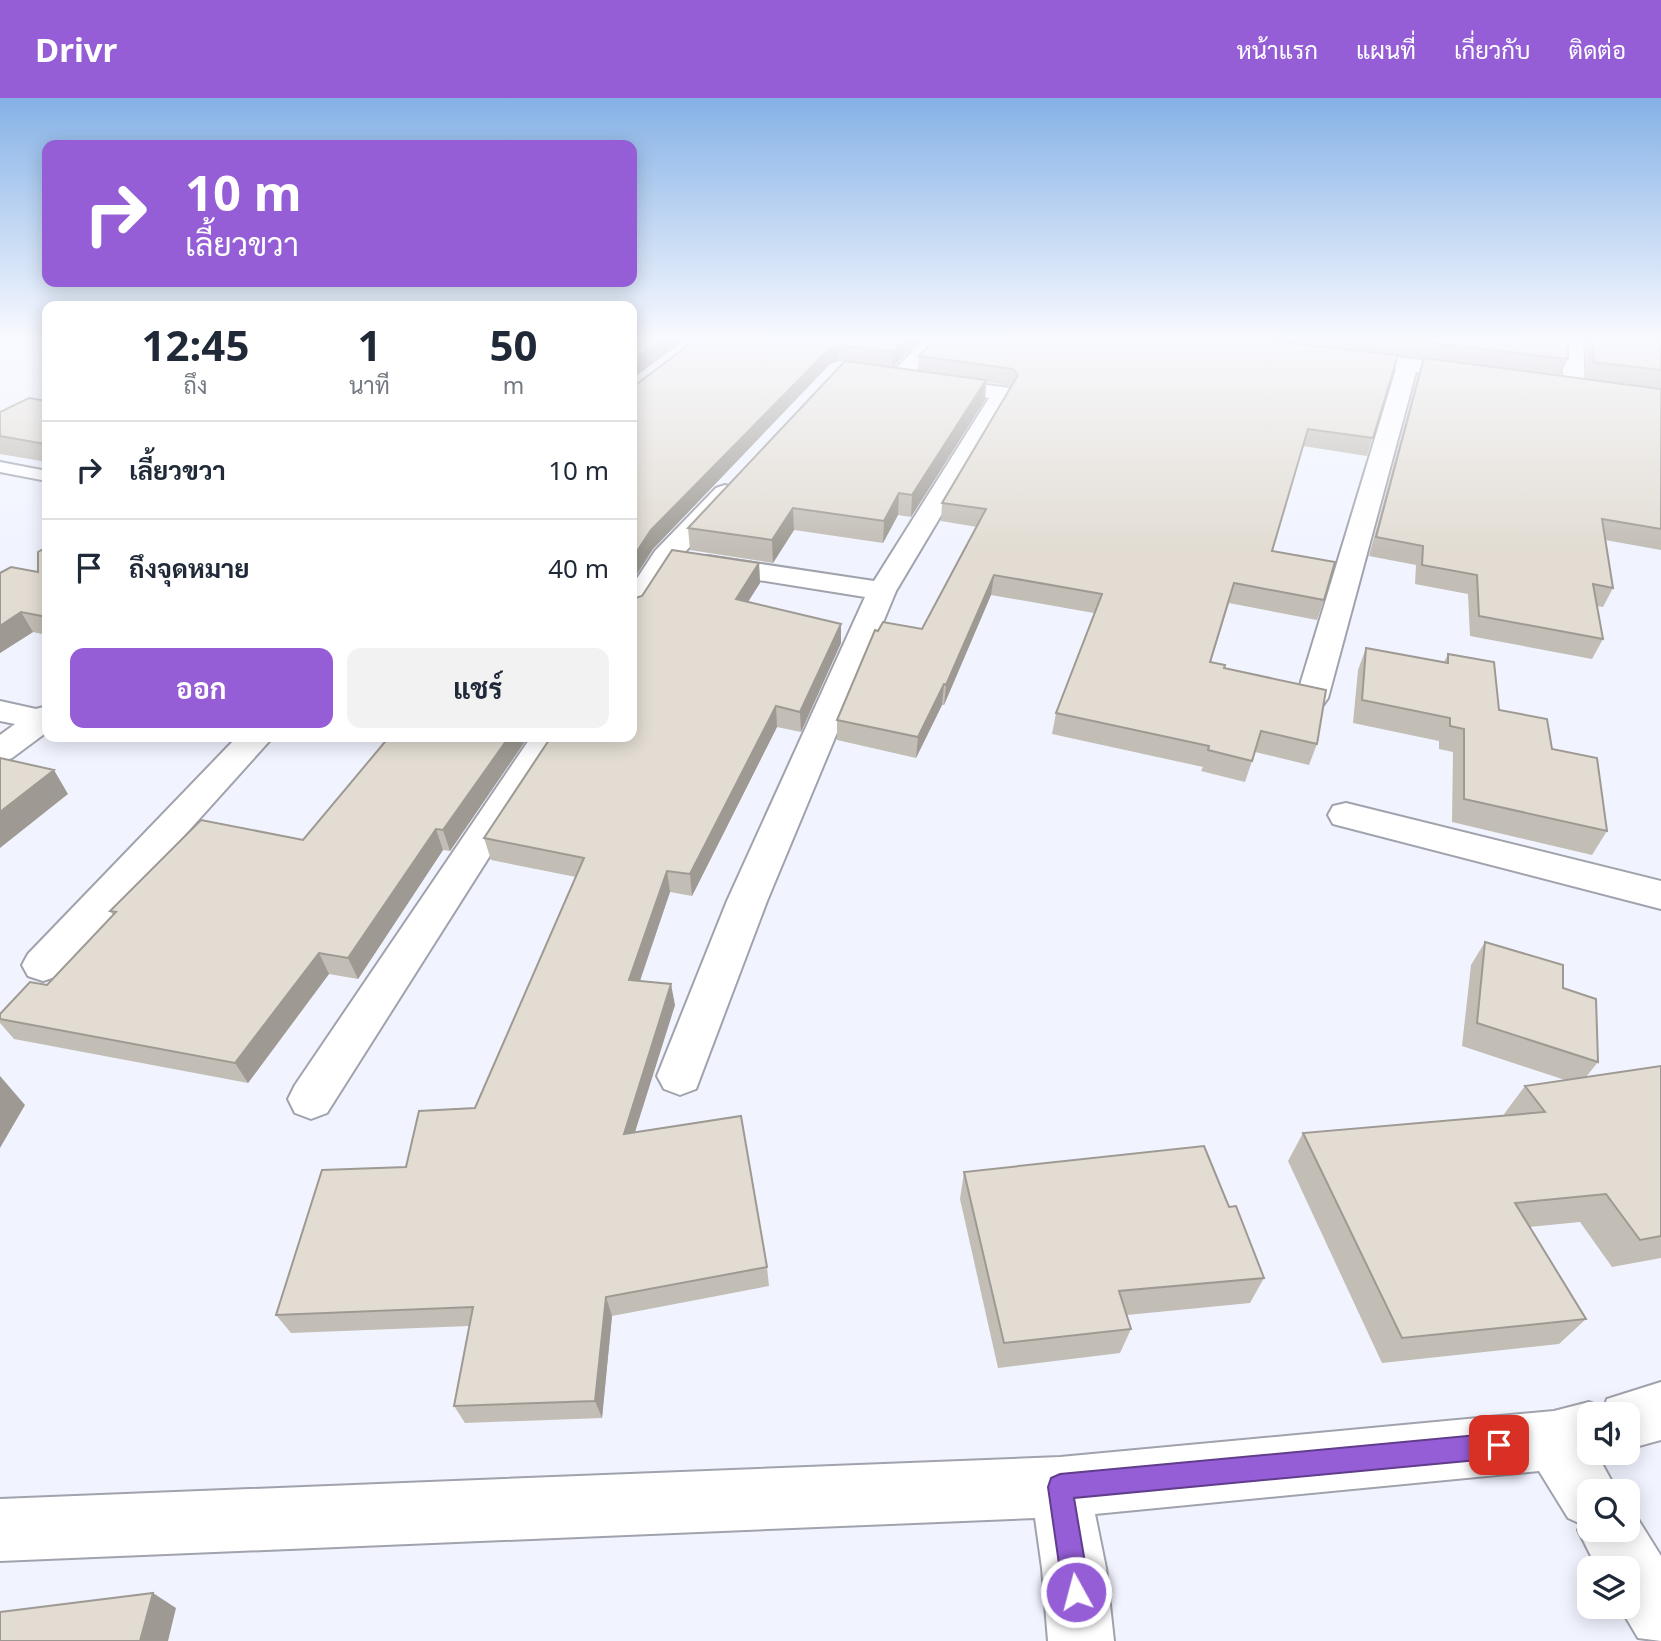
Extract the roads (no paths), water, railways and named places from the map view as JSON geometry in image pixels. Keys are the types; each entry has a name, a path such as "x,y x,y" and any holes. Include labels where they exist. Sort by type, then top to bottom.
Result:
{"street":[{"path":"680,1076 747,901 882,591 993,409"},
{"path":"1312,698 1395,409"},
{"path":"637,600 665,557 748,469"},
{"path":"665,557 882,591"},
{"path":"0,711 42,718"},
{"path":"0,751 42,720"},
{"path":"43,965 251,742"},
{"path":"310,1099 545,742"},
{"path":"1346,815 1661,895"},
{"path":"1640,1417 1661,1411"},
{"path":"0,1530 1060,1487 1571,1435 1584,1479"},
{"path":"1060,1487 1074,1568 1081,1641"},
{"path":"1616,1542 1661,1615"}],"lane":[{"path":"0,467 42,475"}]}
